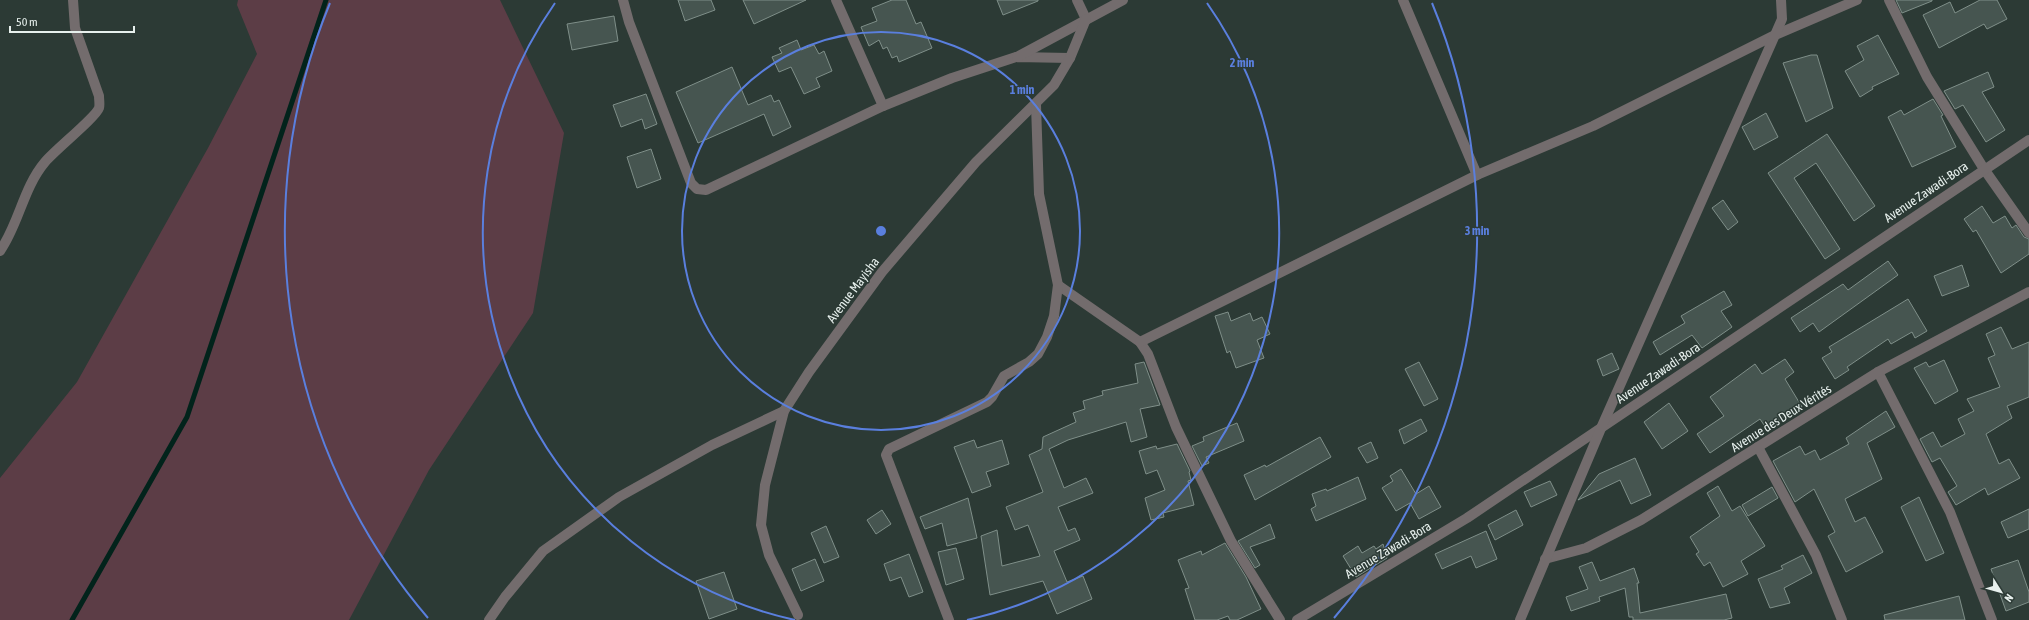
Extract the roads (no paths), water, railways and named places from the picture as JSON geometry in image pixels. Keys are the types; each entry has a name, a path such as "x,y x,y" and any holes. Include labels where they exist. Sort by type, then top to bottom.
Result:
{"street":[{"path":"0,251 8,240 35,176 57,148 95,115 100,107 99,96 75,28 73,0"},
{"path":"623,0 628,22 691,183 697,189 706,190 883,106 952,78 1016,57 1123,0"},
{"path":"836,0 883,106"},
{"path":"1077,0 1086,19"},
{"path":"1403,0 1477,175"},
{"path":"1520,620 1602,426 1775,35 1782,18 1781,0"},
{"path":"1140,342 1477,175 1593,126 1775,35 1857,0"},
{"path":"1889,0 1927,78 1984,169 2029,233"},
{"name":"Avenue Mayisha","path":"798,615 769,555 761,524 765,485 784,411 809,372 882,272 976,162 1054,85 1070,58 1086,19"},
{"path":"1016,57 1070,58"},
{"path":"948,620 886,457 887,452 980,406 992,397 1004,376 1029,362 1038,354 1051,326 1058,285 1040,194 1036,104"},
{"name":"Avenue Zawadi-Bora","path":"1297,620 1467,518 2029,140"},
{"path":"1058,285 1140,342 1148,354 1176,427 1231,541 1280,620"},
{"name":"Avenue des Deux Vérités","path":"1545,559 1586,548 1627,527 1878,372 2029,292"},
{"path":"1878,372 1950,512 1992,620"},
{"path":"490,620 504,597 543,551 619,497 712,444 784,411"},
{"path":"1758,447 1816,555 1842,620"}],"waterway":[{"path":"72,620 187,417 326,0"}]}
